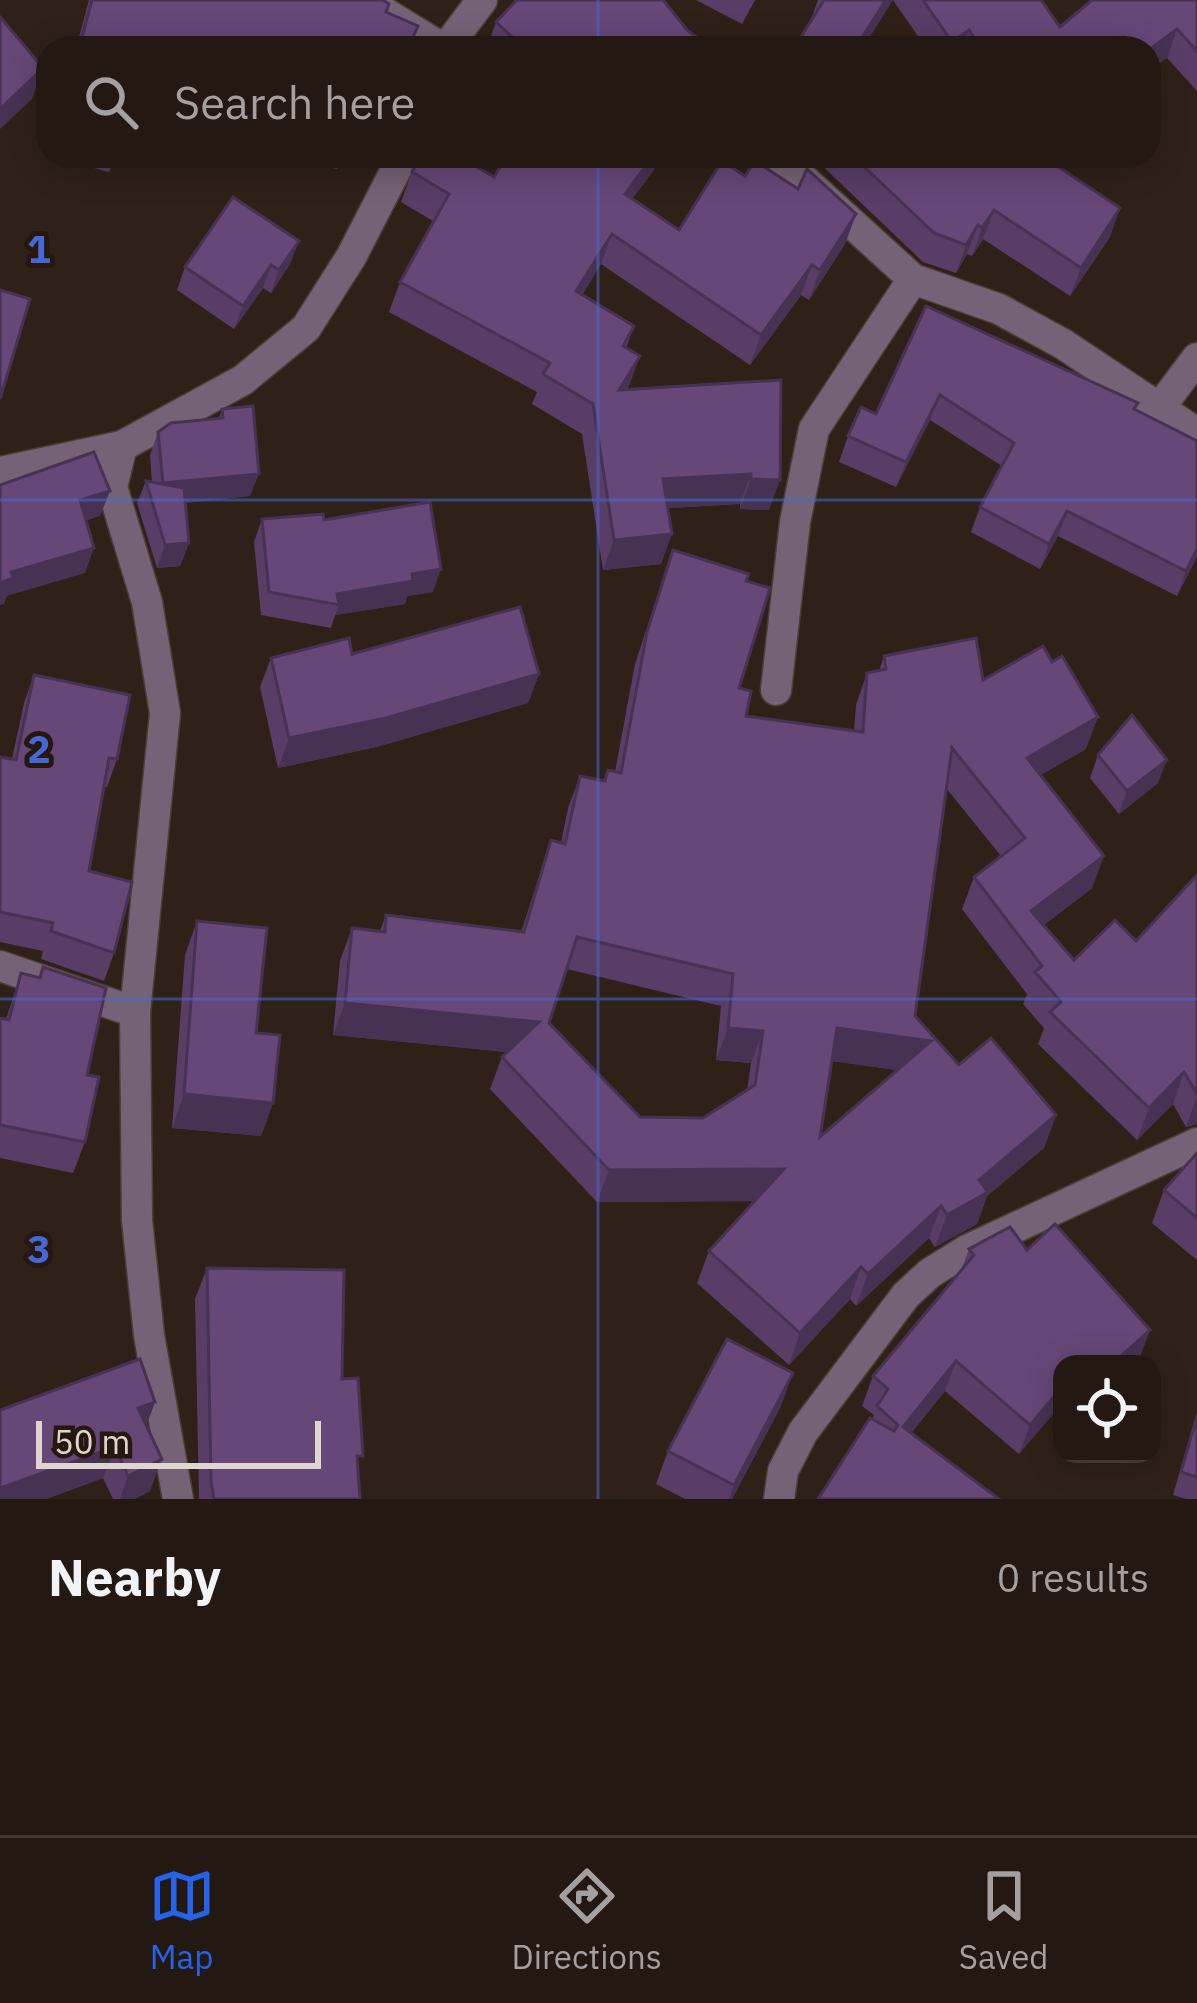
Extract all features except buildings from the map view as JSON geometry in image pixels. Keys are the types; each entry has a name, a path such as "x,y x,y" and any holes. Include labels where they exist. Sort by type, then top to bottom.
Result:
{"street":[{"path":"364,0 424,36"},
{"path":"454,36 482,0"},
{"path":"0,472 122,446 243,380 306,328 396,168"},
{"path":"791,168 913,279 1000,309 1063,344 1197,433"},
{"path":"776,690 795,522 814,429 913,279"},
{"path":"1158,410 1197,358"},
{"path":"122,446 112,487 147,602 165,713 135,1012 136,1220 178,1499"},
{"path":"0,966 135,1012"},
{"path":"779,1499 784,1471 803,1432 906,1295 930,1273 967,1250 1197,1143"}]}
